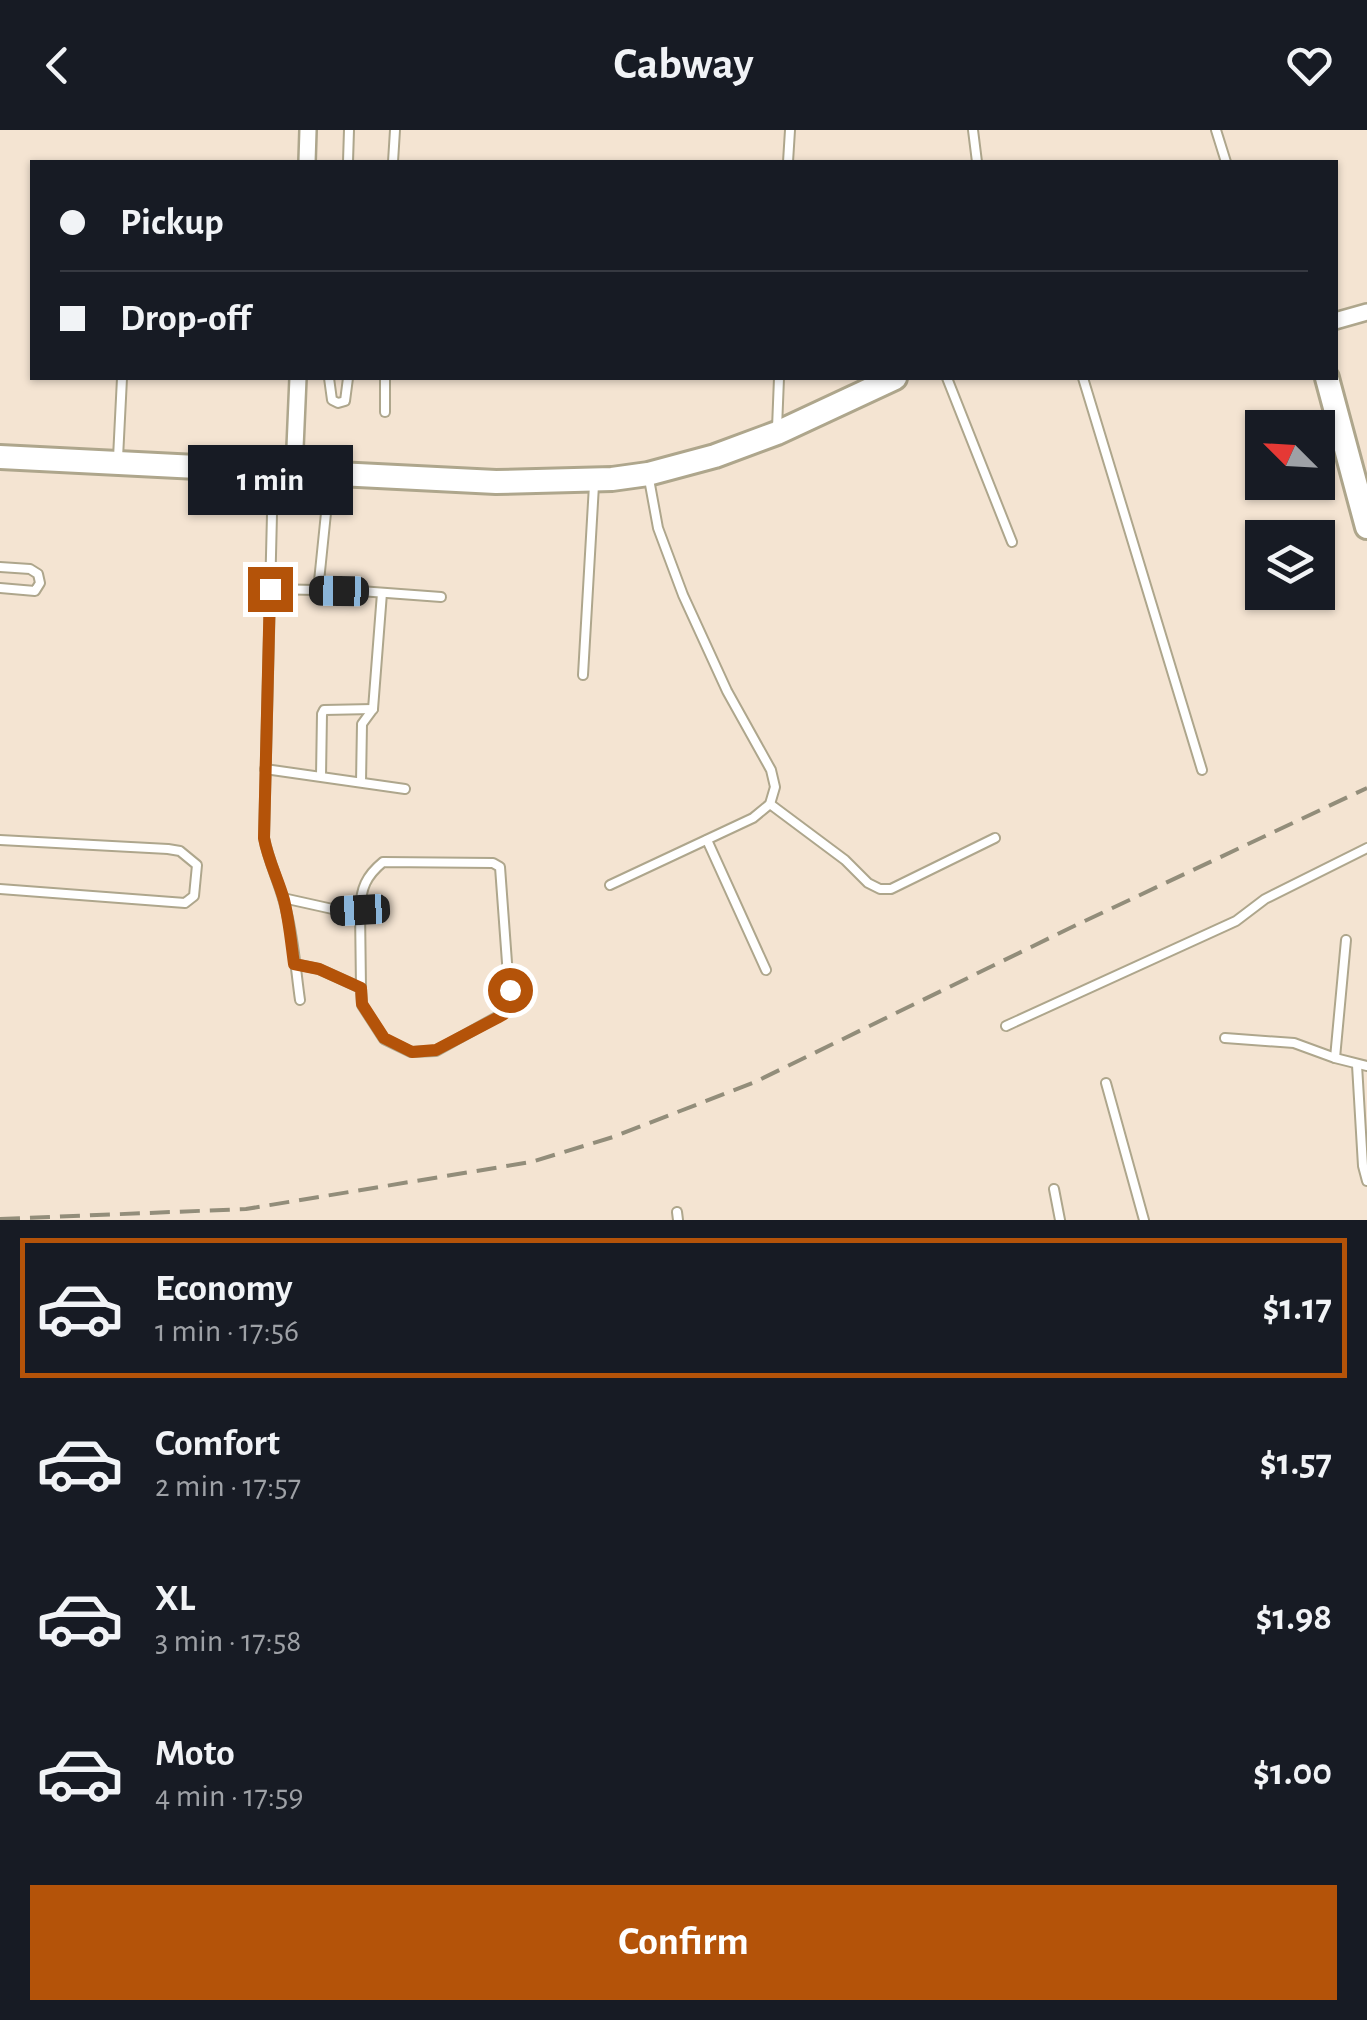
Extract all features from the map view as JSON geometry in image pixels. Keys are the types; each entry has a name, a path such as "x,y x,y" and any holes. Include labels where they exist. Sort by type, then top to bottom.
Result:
{"street":[{"path":"307,160 308,130"},
{"path":"1338,320 1367,312"},
{"path":"283,470 298,380"},
{"path":"0,457 496,482 595,479 648,474 715,456 777,433 890,380"},
{"path":"1328,380 1367,528"}],"lane":[{"path":"348,160 350,130"},
{"path":"393,160 394,130"},
{"path":"788,160 790,130"},
{"path":"973,130 977,160"},
{"path":"1216,130 1225,160"},
{"path":"118,463 122,380"},
{"path":"329,380 332,400 338,403 345,400 348,380"},
{"path":"384,412 385,380"},
{"path":"777,433 779,380"},
{"path":"947,380 1012,542"},
{"path":"1084,380 1202,770"},
{"path":"283,470 270,589 264,838 283,898 300,1000"},
{"path":"610,885 753,818 770,804 775,787 771,770 727,691 684,595 658,528 648,474"},
{"path":"583,675 595,479"},
{"path":"318,591 326,513"},
{"path":"0,567 30,569 38,574 40,583 36,591 0,588"},
{"path":"270,589 441,597"},
{"path":"362,782 362,724 373,709 382,592"},
{"path":"321,776 324,710 373,709"},
{"path":"265,768 405,789"},
{"path":"770,804 880,889 891,889 996,838"},
{"path":"0,840 168,849 180,851 197,865 194,896 185,903 0,890"},
{"path":"707,840 766,970"},
{"path":"1006,1026 1236,921 1265,899 1367,848"},
{"path":"383,862 493,863 500,867 510,990 504,1014 436,1050 412,1052 384,1038 362,1004 361,988 360,892 370,873 383,862"},
{"path":"283,898 337,910 360,910"},
{"path":"1334,1058 1346,940"},
{"path":"294,964 319,969 361,988"},
{"path":"1225,1038 1294,1043 1362,1065 1363,1166 1367,1181"},
{"path":"1106,1083 1144,1220"},
{"path":"1054,1189 1060,1220"}],"shaded area":[{"path":"0,130 1367,130 1367,1220 0,1220"}],"railway":[{"path":"0,1219 246,1209 531,1162 613,1137 755,1082 1367,788"}],"route":[{"path":"270,589 264,838 288,915 294,964 319,969 361,988 362,1004 384,1038 412,1052 436,1050 504,1014 510,990"}]}
